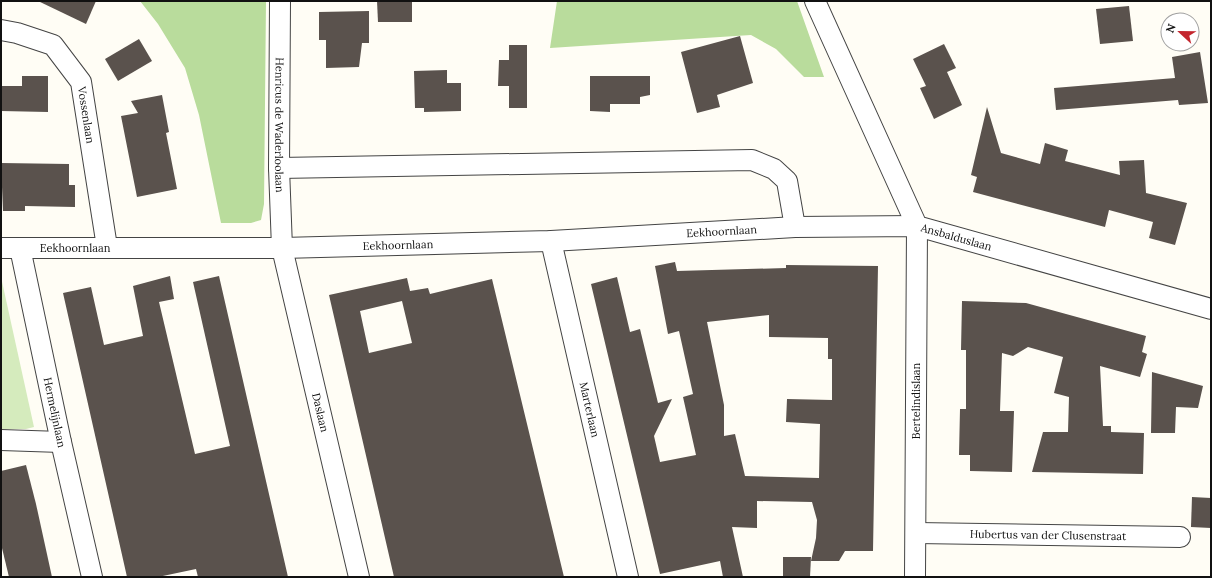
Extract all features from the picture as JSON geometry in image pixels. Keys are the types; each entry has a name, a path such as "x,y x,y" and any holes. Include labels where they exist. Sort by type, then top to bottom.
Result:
{"street":[{"name":"Henricus de Waderloolaan","path":"280,1 279,168 282,248"},
{"name":"Ansbalduslaan","path":"815,1 917,226 1211,309"},
{"name":"Vossenlaan","path":"1,30 17,33 53,45 81,82 107,247"},
{"path":"279,168 752,160 774,168 787,181 796,227"},
{"name":"Eekhoornlaan","path":"11,248 282,248 551,241 796,227 917,226"},
{"name":"Bertelindislaan","path":"916,577 917,226"},
{"name":"Marterlaan","path":"551,241 628,577"},
{"name":"Hermelijnlaan","path":"11,248 61,442 92,577"},
{"name":"Daslaan","path":"282,248 359,577"},
{"path":"1,440 61,442"},
{"name":"Hubertus van der Clusenstraat","path":"916,533 1180,537"}],"green space":[{"path":"140,1 266,1 264,204 261,220 251,223 221,223 199,115 185,68 158,24"},
{"path":"557,1 797,1 824,77 804,77 776,49 751,35 550,48"},
{"path":"1,277 34,427 26,429 1,429"}],"building":[{"path":"38,1 96,1 86,24"},
{"path":"377,1 412,1 412,22 378,22"},
{"path":"1129,6 1133,41 1100,44 1096,9"},
{"path":"369,11 369,43 362,43 359,67 326,68 326,40 319,40 319,12"},
{"path":"740,36 753,83 717,95 720,107 697,113 681,52"},
{"path":"139,39 152,61 118,81 105,59"},
{"path":"944,44 956,68 947,72 962,105 934,119 920,88 926,86 913,59"},
{"path":"509,45 527,45 527,108 509,108 509,86 498,86 499,60 509,60"},
{"path":"1200,52 1208,103 1179,105 1178,100 1056,110 1054,88 1175,78 1172,57"},
{"path":"447,70 447,83 461,83 461,111 424,112 424,108 415,108 414,71"},
{"path":"22,76 48,76 48,112 1,111 1,86 22,86"},
{"path":"590,76 650,76 650,95 640,97 640,104 610,104 610,112 590,111"},
{"path":"162,95 169,132 166,133 177,189 137,197 121,116 138,113 131,101"},
{"path":"987,107 1001,153 1040,164 1045,143 1068,150 1065,161 1120,175 1119,161 1144,160 1146,193 1187,203 1175,245 1149,238 1153,222 1109,210 1105,227 973,192 977,177 971,175"},
{"path":"1,163 69,164 69,185 75,185 75,207 25,206 25,211 3,211"},
{"path":"675,262 677,271 786,268 786,265 878,266 873,551 845,551 839,561 811,561 816,538 817,520 812,502 757,501 757,528 732,527 743,577 723,577 720,561 660,574 591,284 617,277 630,332 640,329 658,403 672,399 654,436 660,462 696,455 683,397 693,394 679,331 668,334 655,266","holes":["769,315 769,337 828,338 828,359 832,359 832,400 787,399 786,422 820,424 819,478 745,476 735,434 724,436 724,405 707,322"]},
{"path":"170,276 174,299 159,302 195,454 230,446 193,282 219,276 288,577 198,577 196,569 158,577 127,577 63,293 91,287 104,345 143,336 133,286"},
{"path":"407,278 410,291 428,288 430,294 492,279 564,577 394,577 329,295","holes":["402,301 412,343 369,353 360,311"]},
{"path":"962,301 1026,303 1146,336 1142,352 1147,354 1140,377 1100,366 1103,426 1111,426 1111,432 1144,433 1143,474 1032,472 1043,432 1068,432 1069,397 1054,393 1063,357 1028,347 1013,356 1002,353 1000,411 1014,411 1012,472 970,471 970,455 959,455 960,409 966,409 966,350 961,350"},
{"path":"1152,372 1203,386 1198,408 1176,407 1175,433 1151,433"},
{"path":"26,465 52,577 9,577 1,544 1,471"},
{"path":"1192,497 1211,498 1211,528 1191,527"},
{"path":"783,557 811,557 810,577 783,577"}]}
